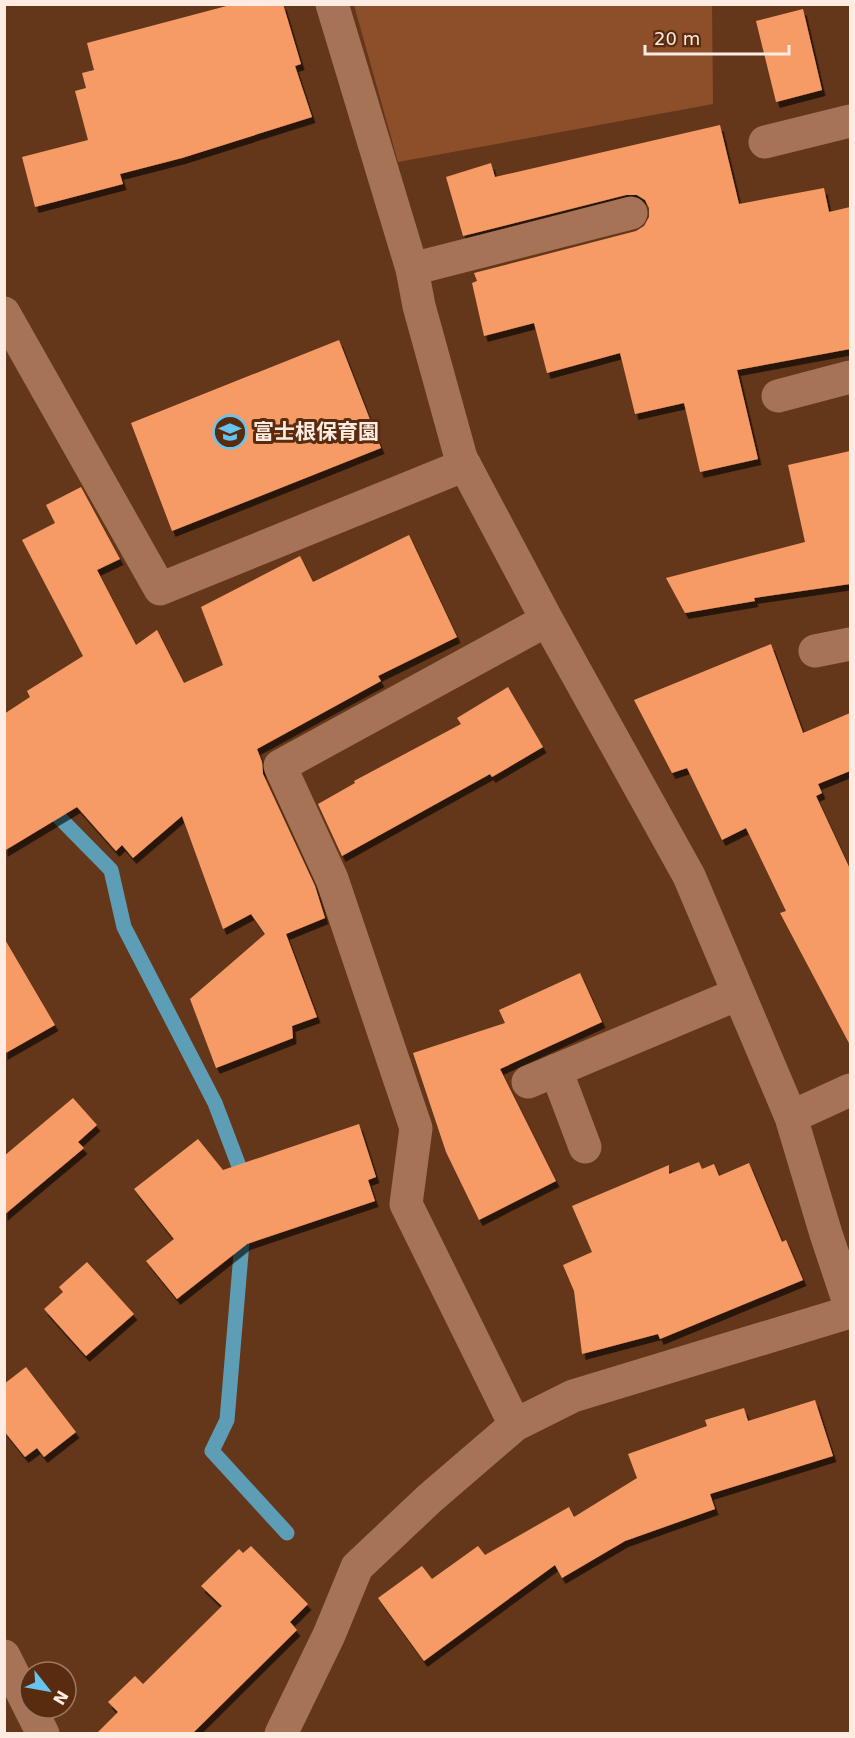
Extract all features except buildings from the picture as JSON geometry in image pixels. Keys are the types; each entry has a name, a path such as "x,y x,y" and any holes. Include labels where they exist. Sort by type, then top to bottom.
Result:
{"street":[{"path":"332,4 412,269 425,328 465,465 547,620 688,876 791,1117 850,1306"},
{"path":"765,142 850,121"},
{"path":"412,269 631,213"},
{"path":"4,313 160,589 465,465"},
{"path":"778,396 850,377"},
{"path":"515,1425 406,1204 416,1128 332,879 280,766 547,620"},
{"path":"815,651 850,644"},
{"path":"585,1147 542,1076 738,994"},
{"path":"791,1117 850,1090"},
{"path":"281,1734 329,1635 357,1567 429,1498 515,1425 573,1396 850,1312"},
{"path":"4,1656 18,1684"},
{"path":"36,1720 43,1734"}],"shaded area":[{"path":"354,5 712,5 713,104 398,162"}],"waterway":[{"path":"45,803 111,870 124,927 215,1103 245,1182"},
{"path":"243,1230 227,1420 212,1451 287,1533"}],"place":[{"name":"富士根保育園","path":"230,432"}]}
